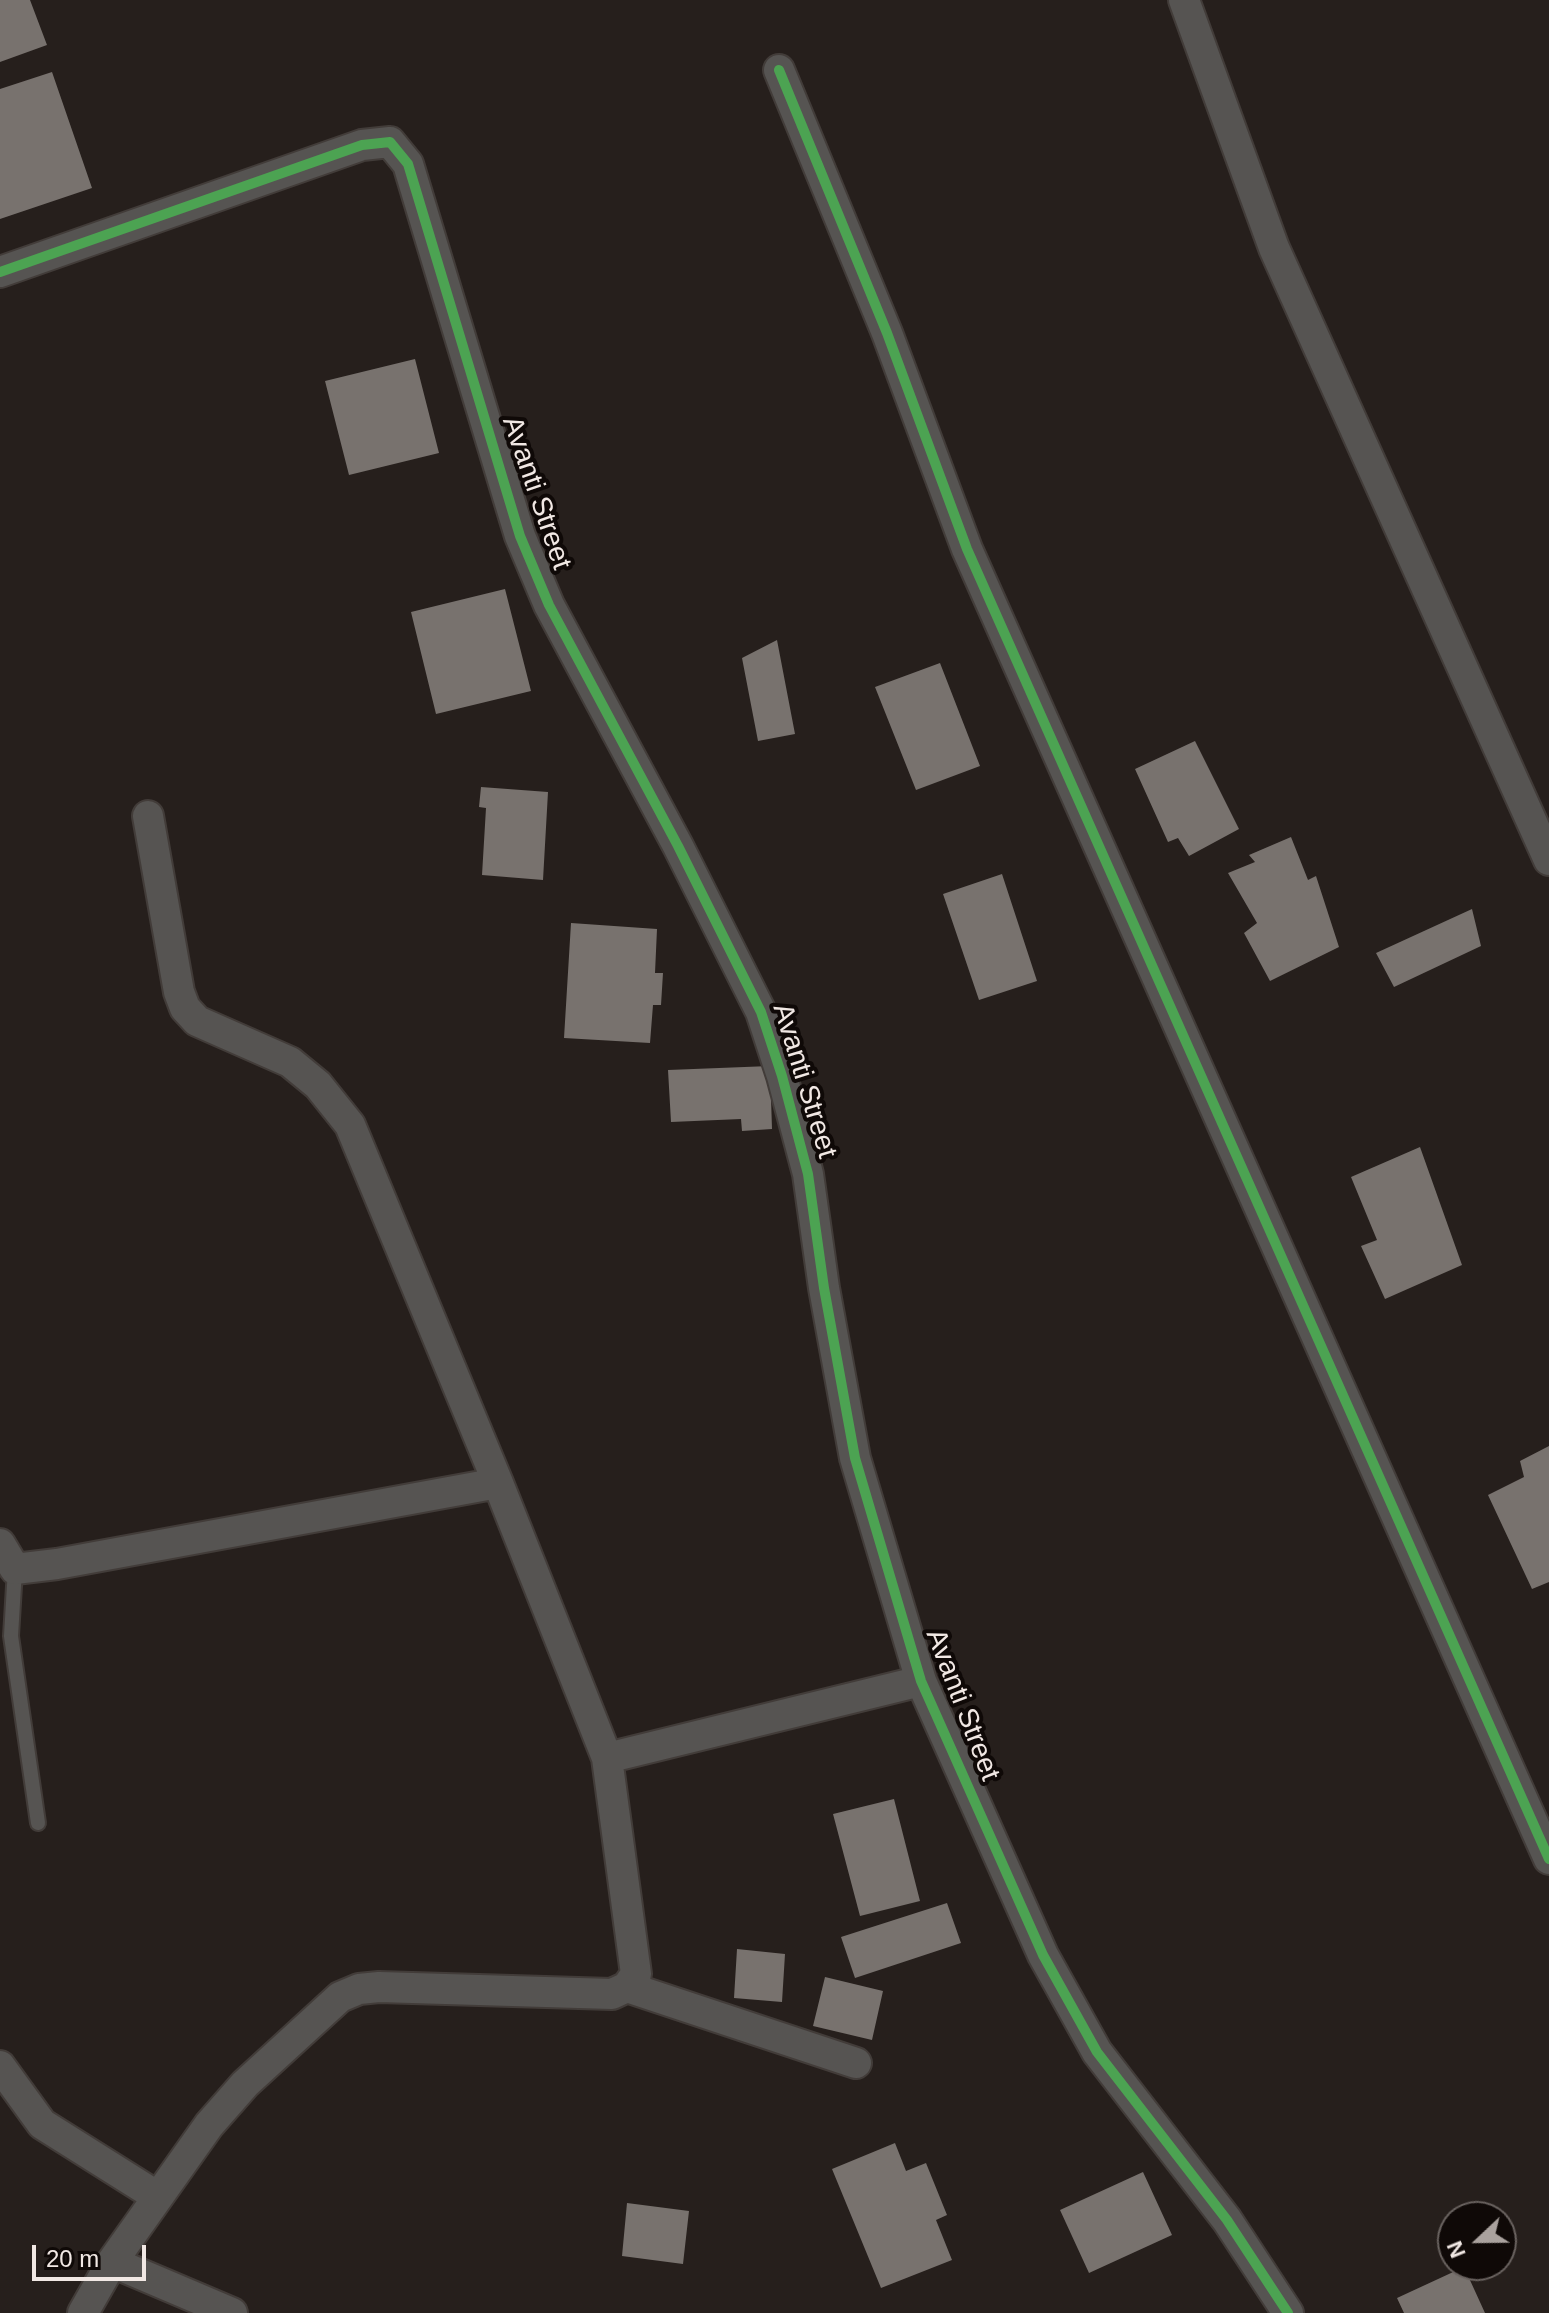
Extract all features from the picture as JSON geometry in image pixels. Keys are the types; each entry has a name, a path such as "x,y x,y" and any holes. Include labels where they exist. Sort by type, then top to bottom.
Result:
{"street":[{"path":"1184,0 1274,248 1549,860"},
{"path":"779,70 887,333 967,549 1549,1859"},
{"name":"Avanti Street","path":"0,272 362,145 390,142 408,164 520,536 549,605 678,846 761,1012 808,1174 824,1288 855,1458 921,1681 1043,1955 1097,2052 1227,2220 1288,2313"},
{"path":"76,2312 209,2125 245,2084 340,1997 359,1989 379,1987 612,1994 627,1987 636,1974 607,1758 498,1483 350,1125 318,1085 290,1062 197,1021 185,1008 179,992 148,816"},
{"path":"8,1557 57,1564 498,1483"},
{"path":"607,1758 921,1681"},
{"path":"627,1987 856,2063"},
{"path":"0,2066 42,2124 158,2197"},
{"path":"112,2262 232,2313"}],"lane":[{"path":"8,1557 12,1584 11,1636 38,1823"}],"building":[{"path":"0,0 30,0 47,45 0,62"},
{"path":"52,72 92,188 0,219 0,89"},
{"path":"415,359 439,453 349,475 325,381"},
{"path":"505,589 531,691 436,714 411,612"},
{"path":"777,640 795,734 758,741 742,658"},
{"path":"940,663 980,766 916,790 875,687"},
{"path":"1195,741 1239,829 1189,856 1178,838 1168,842 1135,769"},
{"path":"481,787 548,792 543,880 482,875 486,808 479,807"},
{"path":"1291,837 1308,880 1316,876 1339,947 1270,981 1244,933 1257,923 1228,873 1255,862 1249,855"},
{"path":"1002,874 1037,981 979,1000 943,894"},
{"path":"1472,909 1481,946 1394,987 1376,953"},
{"path":"571,923 657,929 655,973 663,973 661,1005 653,1005 650,1043 564,1038"},
{"path":"770,1066 772,1129 742,1131 741,1119 671,1122 668,1070"},
{"path":"1420,1147 1462,1265 1385,1299 1361,1246 1377,1240 1351,1177"},
{"path":"1549,1446 1549,1582 1532,1589 1488,1495 1524,1477 1520,1461"},
{"path":"894,1799 920,1901 860,1916 833,1814"},
{"path":"947,1903 961,1943 855,1978 841,1937"},
{"path":"737,1949 785,1954 782,2002 734,1998"},
{"path":"825,1977 883,1991 872,2040 813,2026"},
{"path":"895,2143 906,2171 926,2163 947,2215 936,2220 952,2260 881,2288 832,2169"},
{"path":"1143,2172 1172,2235 1089,2273 1060,2210"},
{"path":"627,2203 689,2211 683,2264 622,2256"},
{"path":"1437,2279 1470,2281 1485,2313 1404,2313 1397,2298"}],"cycle path":[{"path":"779,70 887,333 967,549 1549,1859"},
{"path":"0,272 362,145 390,142 408,164 520,536 549,605 678,846 761,1012 808,1174 824,1288 855,1458 921,1681 1043,1955 1097,2052 1227,2220 1288,2313"}]}
